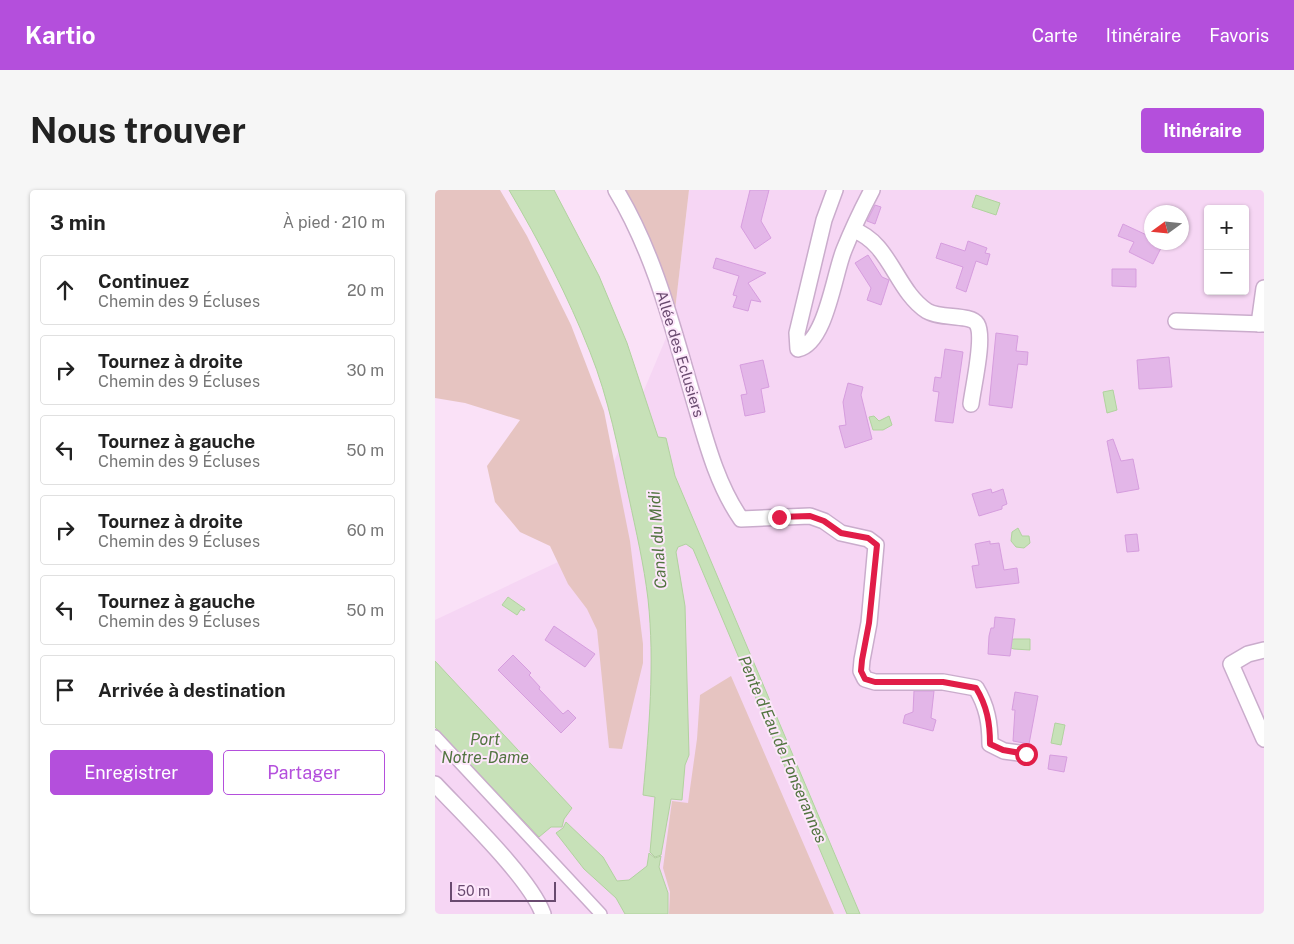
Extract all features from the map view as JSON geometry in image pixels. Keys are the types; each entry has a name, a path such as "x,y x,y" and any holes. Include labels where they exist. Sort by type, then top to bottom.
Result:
{"street":[{"name":"Allée des Eclusiers","path":"616,190 658,278 711,458 733,509 741,519 810,516 824,521 841,533 868,538 877,545 869,623 861,671 865,679 875,682 943,682 976,688 985,703 990,725 990,744 1003,750 1026,754"},
{"path":"835,190 824,220 797,333 798,349 805,348 813,341 831,297 843,252 872,190"},
{"path":"853,230 862,233 876,245 909,293 925,310 937,316 971,318 977,324 980,336 971,404"},
{"path":"1176,321 1262,324 1264,288"},
{"path":"1264,650 1248,654 1231,664 1264,738"},
{"path":"435,736 601,914"},
{"path":"435,784 512,869 539,904 543,914"}],"shaded area":[{"path":"435,190 500,190 527,236 571,325 604,411 630,541 643,644 643,663 622,749 609,748 597,630 587,609 568,584 550,546 520,532 495,502 487,466 520,420 465,403 435,398"},
{"path":"616,190 689,190 674,319"},
{"path":"689,190 1264,190 1264,914 435,914 435,620 575,554 674,319"},
{"path":"731,676 834,914 669,914 670,892 663,868 672,801 688,803 697,739 700,695"}],"water":[{"path":"509,190 554,190 599,276 627,343 658,437 666,438 675,476 860,914 847,914 693,549 686,544 678,547 676,552 685,606 689,755 685,765 682,800 671,799 661,855 655,857 650,852 655,797 643,795 650,697 650,623 642,561 617,443 608,406 590,352 553,270"},
{"path":"976,195 1000,203 996,215 972,207"},
{"path":"1113,390 1117,410 1107,413 1103,392"},
{"path":"874,416 879,421 889,416 892,425 883,430 873,430 869,417"},
{"path":"1018,528 1022,536 1029,536 1030,543 1024,548 1016,547 1011,541 1012,532"},
{"path":"508,597 525,609 524,611 521,609 517,615 502,605"},
{"path":"1030,639 1030,650 1014,649 1005,646 1006,641"},
{"name":"Port Notre-Dame","path":"435,661 572,808 564,819 562,827 551,827 539,837 435,727"},
{"path":"1055,723 1065,725 1061,745 1051,743"},
{"path":"566,822 603,857 617,881 629,880 647,866 649,853 655,858 661,856 659,867 668,893 668,914 625,914 616,898 584,869 556,833 563,828"}],"building":[{"path":"750,190 769,190 761,221 771,238 755,249 741,227"},
{"path":"875,205 881,207 875,224 867,221"},
{"path":"1123,224 1144,234 1144,250 1160,250 1153,264 1129,252 1134,242 1118,236"},
{"path":"968,241 987,248 985,253 990,254 987,265 976,261 966,292 956,288 963,267 936,258 941,243 965,251"},
{"path":"868,255 882,277 889,280 881,305 867,300 871,288 855,263"},
{"path":"716,258 766,273 748,283 761,302 751,300 748,311 733,307 737,296 733,295 739,276 713,268"},
{"path":"1112,269 1136,269 1136,287 1112,286"},
{"path":"996,333 1018,336 1016,351 1028,352 1027,365 1018,364 1012,408 989,405"},
{"path":"945,349 963,352 953,423 935,421 939,392 933,391 935,377 941,378"},
{"path":"1169,357 1172,387 1139,389 1137,360"},
{"path":"763,360 769,387 761,389 765,412 745,416 741,395 747,394 740,365"},
{"path":"848,383 863,387 861,395 872,439 845,448 839,426 846,425 843,402"},
{"path":"1113,439 1121,461 1133,459 1139,489 1117,493 1107,441"},
{"path":"991,489 992,493 1003,489 1007,504 1002,506 1002,509 979,516 972,494"},
{"path":"1137,534 1139,551 1127,552 1125,535"},
{"path":"990,541 990,544 999,543 1004,570 1017,568 1019,583 976,588 972,566 979,565 975,544"},
{"path":"995,617 1015,619 1010,656 988,654 989,636 991,628 994,628"},
{"path":"554,626 595,654 585,667 545,640"},
{"path":"513,655 531,673 529,675 540,687 539,689 563,714 568,710 576,718 561,733 498,670"},
{"path":"914,691 934,691 931,718 936,720 933,731 903,723 905,715 913,712"},
{"path":"1015,692 1038,696 1029,744 1013,741 1015,710 1012,710"},
{"path":"1050,755 1067,757 1064,772 1048,769"}],"route":[{"path":"779,517 810,516 824,521 841,533 868,538 877,545 869,623 861,671 865,679 875,682 943,682 976,688 985,703 990,725 990,744 1003,750 1026,754"}],"water label":[{"name":"Canal du Midi","path":"657,540"},
{"name":"Pente d'Eau de Fonserannes","path":"783,749"}]}
